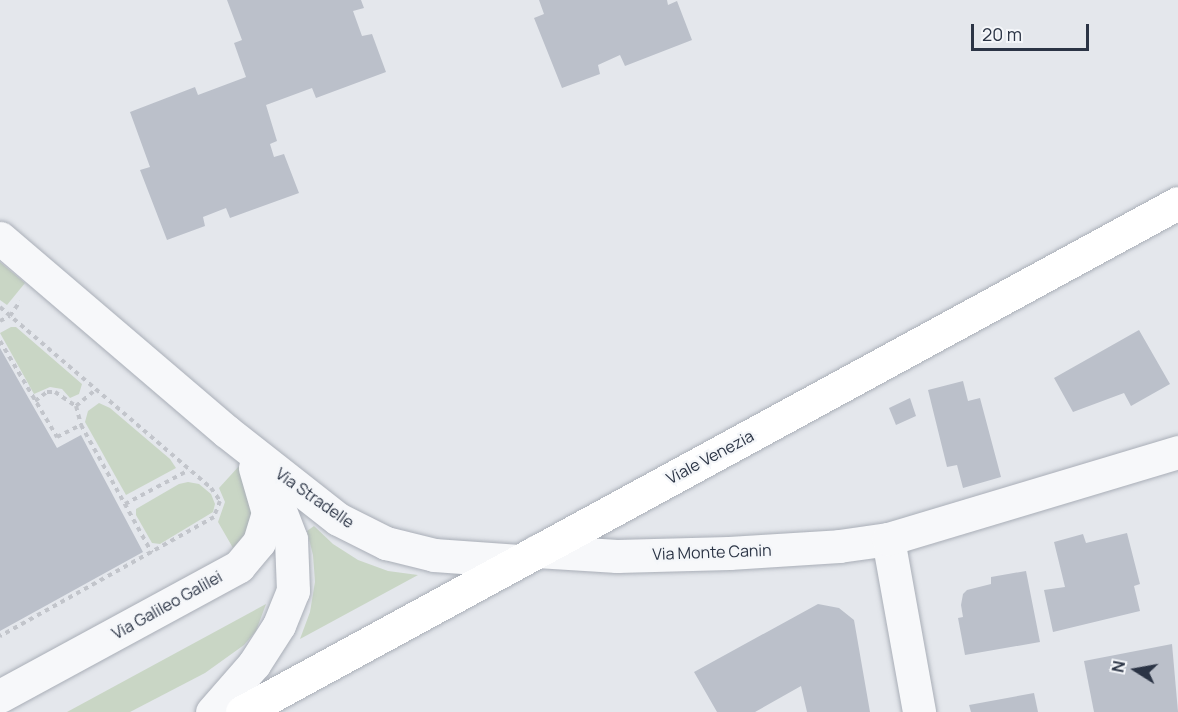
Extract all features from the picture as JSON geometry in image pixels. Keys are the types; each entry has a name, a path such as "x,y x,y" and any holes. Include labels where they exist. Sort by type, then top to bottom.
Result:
{"main road":[{"name":"Viale Venezia","path":"242,712 1178,203"}],"street":[{"name":"Via Stradelle","path":"0,238 226,431 338,519 386,543 434,555 528,556"},
{"name":"Via Stradelle","path":"212,712 254,664 279,625 293,591 291,539 276,500 226,431"},
{"name":"Via Monte Canin","path":"528,556 729,553 839,546 888,539 1178,452"},
{"name":"Via Galileo Galilei","path":"0,696 239,566 259,542 268,513 255,468"},
{"path":"888,539 919,712"}],"path":[{"path":"0,321 10,316 25,295"},
{"path":"0,307 217,494 220,501 214,517 0,636"},
{"path":"0,341 57,437 81,425"},
{"path":"35,401 50,390 76,406 81,425 152,553"},
{"path":"76,406 95,390"},
{"path":"125,504 189,470"}],"green space":[{"path":"0,262 25,283 7,305 0,300"},
{"path":"16,327 82,384 79,394 70,398 62,389 50,387 34,394 0,333"},
{"path":"99,403 110,408 170,459 176,468 126,495 85,422 88,411"},
{"path":"240,465 252,500 250,528 233,548 218,522 225,502 219,488"},
{"path":"188,482 199,484 211,494 215,504 213,512 160,544 152,543 136,515 136,509 179,484"},
{"path":"314,526 333,544 358,560 388,571 418,575 300,639 310,612 315,582 313,555 307,531"},
{"path":"266,604 256,631 244,645 205,673 130,712 67,712"}],"building":[{"path":"227,0 361,0 364,8 353,11 362,36 372,34 386,72 316,98 312,88 266,105 277,141 270,144 274,157 284,154 299,193 230,218 226,208 203,217 205,226 167,240 140,170 150,167 130,112 195,87 198,95 246,77 234,43 242,40"},
{"path":"539,0 667,0 668,5 677,1 692,40 625,66 620,55 598,65 600,74 562,88 534,18 544,14"},
{"path":"1139,330 1170,384 1131,406 1124,393 1073,412 1054,378"},
{"path":"0,348 57,448 81,435 143,552 0,631"},
{"path":"963,381 968,401 980,398 1001,477 963,488 957,465 947,467 928,390"},
{"path":"910,398 916,416 896,425 889,408"},
{"path":"1127,533 1140,584 1134,586 1140,611 1053,632 1044,590 1065,587 1054,542 1083,534 1086,543"},
{"path":"1026,571 1040,642 965,655 958,618 963,617 961,605 963,594 967,590 991,584 991,577"},
{"path":"818,604 839,608 854,620 870,712 807,712 801,686 755,712 717,712 694,672"},
{"path":"1172,644 1178,712 1094,712 1084,661"},
{"path":"1034,693 1038,712 971,712 969,705"}]}
